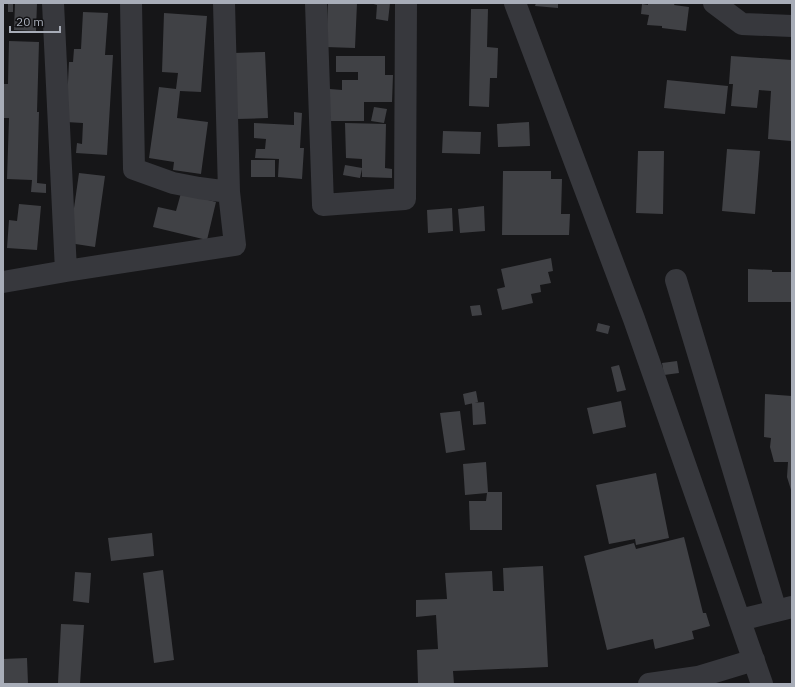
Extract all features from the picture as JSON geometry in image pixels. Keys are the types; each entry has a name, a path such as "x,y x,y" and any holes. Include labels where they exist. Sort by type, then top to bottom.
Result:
{"street":[{"path":"54,3 66,271"},
{"path":"131,3 134,169 173,183 229,192"},
{"path":"3,282 66,271 235,246 229,192 224,3"},
{"path":"316,3 323,205 405,199 406,3"},
{"path":"515,3 634,319 762,684"},
{"path":"714,3 742,24 792,26"},
{"path":"676,280 784,609 740,620"},
{"path":"649,684 698,677 754,660"}],"building":[{"path":"8,3 13,3 13,12 8,12"},
{"path":"15,3 37,3 36,31 14,30"},
{"path":"328,3 357,3 355,48 326,47"},
{"path":"370,3 390,3 388,21 376,19 377,5"},
{"path":"536,3 558,3 558,8 535,6"},
{"path":"648,3 675,3 674,5 689,7 686,31 662,28 662,26 647,25 649,15 641,14 642,4 648,5"},
{"path":"471,9 488,9 487,47 498,48 497,78 490,78 489,107 469,106"},
{"path":"83,12 108,13 105,55 113,55 107,155 76,153 77,143 82,144 83,123 66,122 69,62 73,62 74,49 81,49"},
{"path":"164,13 207,16 201,92 180,91 177,118 208,122 201,174 173,170 174,162 149,158 159,87 176,89 178,73 162,72"},
{"path":"9,41 39,42 37,183 46,184 46,193 31,192 32,180 7,179 9,118 3,118 3,104 4,84 8,84"},
{"path":"265,52 268,118 237,119 234,53"},
{"path":"336,56 385,56 385,75 393,75 392,102 364,102 364,121 329,121 330,89 342,90 342,80 358,80 358,72 336,72"},
{"path":"731,56 792,60 791,141 768,139 771,91 759,90 757,108 731,106 733,84 729,84"},
{"path":"667,80 728,86 725,114 664,108"},
{"path":"374,107 387,109 384,123 371,121"},
{"path":"294,112 302,113 300,148 304,148 302,179 278,177 279,159 255,158 256,149 265,149 266,139 254,138 254,123 294,125"},
{"path":"529,122 530,146 498,147 497,124"},
{"path":"345,123 386,124 385,168 392,169 392,178 362,177 362,169 360,178 343,175 345,165 362,168 362,159 346,158"},
{"path":"443,131 481,132 480,154 442,153"},
{"path":"727,149 760,151 755,214 722,211"},
{"path":"638,151 664,151 663,214 636,213"},
{"path":"251,160 275,160 275,177 251,177"},
{"path":"503,171 551,171 551,179 562,179 561,214 570,214 569,235 502,235"},
{"path":"79,173 105,176 95,247 69,243"},
{"path":"181,193 216,202 207,240 153,227 158,207 176,211"},
{"path":"19,204 41,206 37,250 7,248 9,220 17,221"},
{"path":"484,206 485,231 460,233 458,209"},
{"path":"452,208 453,231 428,233 427,210"},
{"path":"551,258 553,271 548,272 551,283 540,285 541,292 531,294 533,303 502,310 497,289 505,287 501,269"},
{"path":"748,269 772,270 772,272 792,272 792,302 748,302"},
{"path":"480,305 482,315 472,316 470,306"},
{"path":"598,323 610,326 608,334 596,331"},
{"path":"677,361 679,373 664,375 662,363"},
{"path":"619,365 626,390 617,392 611,367"},
{"path":"476,391 478,402 465,405 463,394"},
{"path":"765,394 792,396 792,493 787,477 788,462 774,462 770,447 771,438 764,437"},
{"path":"621,401 626,427 593,434 587,408"},
{"path":"484,402 486,424 473,425 472,403"},
{"path":"460,411 465,450 446,453 440,413"},
{"path":"486,462 488,492 502,492 502,530 470,530 469,501 486,501 487,493 465,495 463,464"},
{"path":"656,473 669,538 636,545 635,539 609,544 596,485"},
{"path":"152,533 154,556 111,561 108,538"},
{"path":"684,537 703,613 706,613 710,626 692,631 694,639 655,649 653,639 607,650 584,556 634,543 636,549"},
{"path":"543,566 548,667 453,671 454,684 418,684 417,650 438,649 436,615 416,617 416,600 447,599 445,573 492,571 493,591 504,591 503,568"},
{"path":"163,570 174,660 154,663 143,573"},
{"path":"75,572 91,573 89,603 73,601"},
{"path":"61,624 84,625 80,684 58,683"},
{"path":"27,658 28,684 3,684 3,659"}]}
